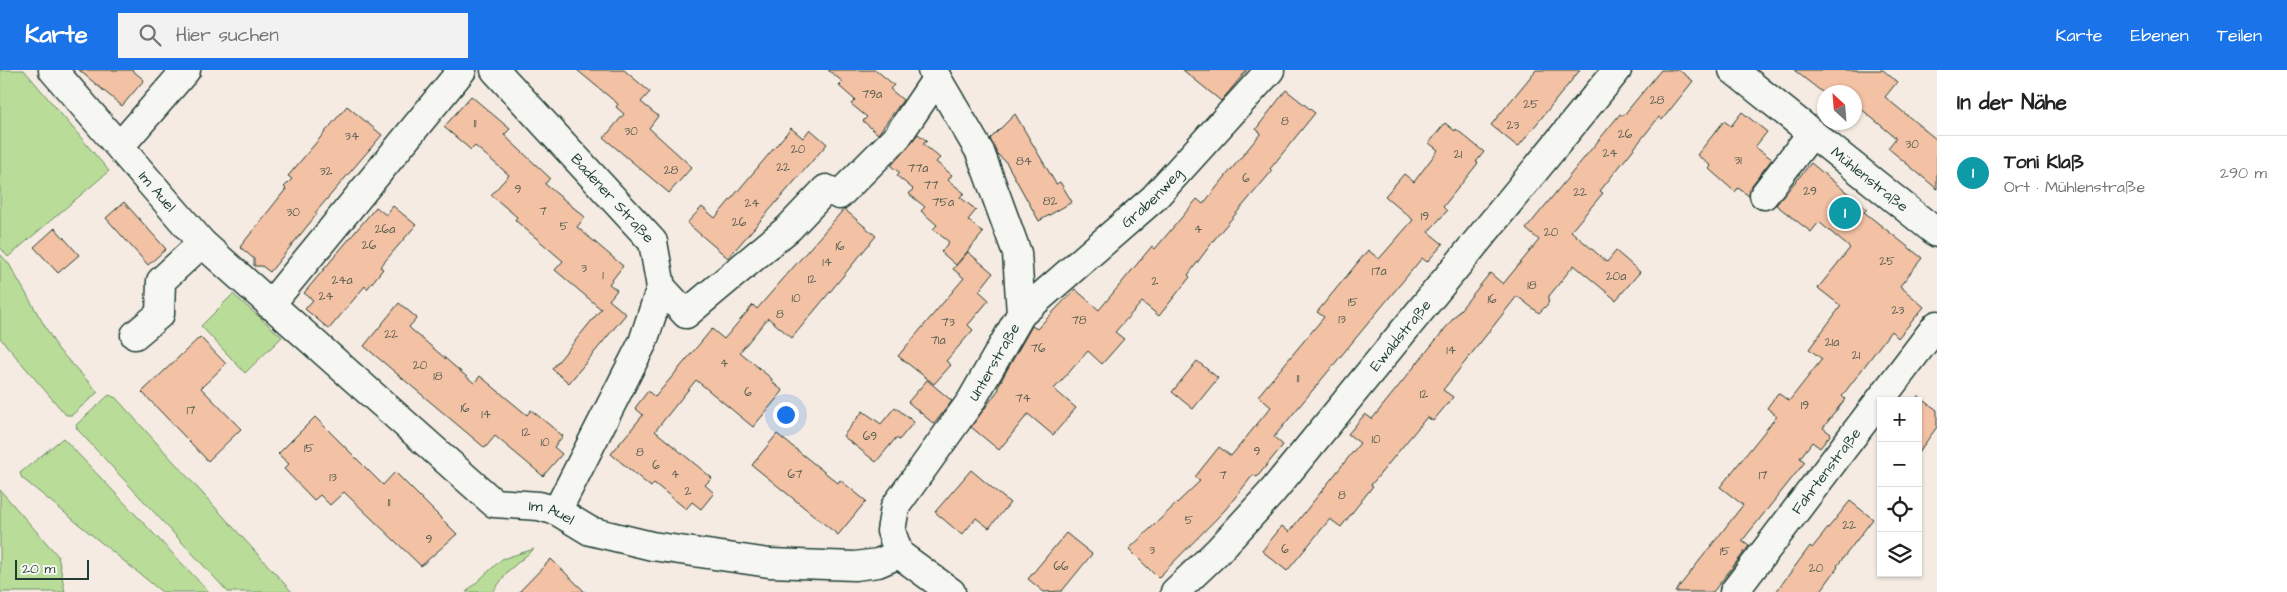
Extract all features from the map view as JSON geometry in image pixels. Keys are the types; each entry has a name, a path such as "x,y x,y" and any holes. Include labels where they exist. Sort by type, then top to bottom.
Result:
{"street":[{"name":"Im Auel","path":"53,70 202,243 494,503 538,506 557,511 590,531 652,546 769,563 855,566 878,563 899,554"},
{"path":"120,146 186,70"},
{"path":"270,305 462,70"},
{"name":"Badener Straße","path":"495,70 653,242 661,287 643,342 557,511"},
{"name":"Grabenweg","path":"1021,314 1154,198 1270,70"},
{"name":"Ewaldstraße","path":"1175,592 1218,551 1272,492 1617,70"},
{"name":"Mühlenstraße","path":"1733,70 1937,233"},
{"path":"661,287 686,314 789,228 826,189 839,195 897,137 935,74"},
{"name":"Unterstraße","path":"899,554 891,530 895,507 971,401 1021,314 1017,253 980,152 935,74"},
{"path":"1764,195 1812,133"},
{"path":"135,335 160,314 161,281 202,243"},
{"name":"Fahrtenstraße","path":"1734,592 1937,325"},
{"path":"899,554 951,592"}],"green space":[{"path":"0,70 24,70 109,171 8,257 0,247"},
{"path":"0,254 9,264 58,349 98,392 72,415 66,415 0,338"},
{"path":"233,294 282,337 245,373 201,326"},
{"path":"109,395 116,398 292,592 228,592 77,429 76,425"},
{"path":"63,438 209,592 162,592 22,478 20,473"},
{"path":"0,490 58,556 65,592 0,592"},
{"path":"534,549 508,571 493,592 466,592 502,559"}],"building":[{"path":"79,70 132,70 144,80 122,106"},
{"path":"577,70 624,70 650,92 641,102 658,116 649,128 692,167 669,193 604,138 624,114 616,107 618,104"},
{"path":"828,70 876,70 894,85 890,89 903,100 878,134 863,121 867,117 851,104 855,100 839,86 843,82"},
{"path":"1183,70 1247,70 1221,101"},
{"path":"1536,70 1580,70 1518,147 1491,125"},
{"path":"1661,70 1679,70 1693,81 1662,120 1659,117 1600,191 1603,193 1571,231 1607,262 1616,251 1640,272 1616,300 1574,265 1549,296 1548,304 1539,313 1517,296 1443,390 1453,397 1433,421 1427,417 1371,485 1373,486 1341,527 1330,519 1287,571 1262,551 1282,526 1289,532 1360,443 1348,434 1365,414 1372,419 1490,273 1503,284 1539,240 1526,229 1620,114 1623,116"},
{"path":"1794,70 1883,70 1897,82 1885,97 1937,140 1937,189 1888,148 1896,138 1862,110 1862,85 1817,85 1817,88"},
{"path":"1286,90 1315,113 1270,169 1272,171 1217,236 1188,275 1190,277 1159,316 1142,302 1115,332 1124,339 1102,364 1088,351 1054,389 1076,408 1053,435 1028,414 999,450 971,427 999,389 998,387 1003,377 1032,326 1037,329 1075,289 1099,310 1152,246 1155,249 1197,199 1203,204 1261,133 1256,129"},
{"path":"471,96 510,129 504,135 550,178 545,184 585,217 577,227 623,266 609,284 617,290 609,300 626,314 569,383 552,369 602,308 555,270 563,261 515,220 517,217 491,195 509,175 475,146 471,150 444,127"},
{"path":"347,106 382,135 315,213 317,214 270,272 262,266 254,266 254,259 240,247 286,189 284,187 292,179 288,176"},
{"path":"1742,112 1767,132 1755,147 1772,159 1752,185 1749,196 1738,188 1735,192 1709,169 1711,166 1697,155 1724,121 1731,126"},
{"path":"1015,114 1056,184 1060,182 1072,202 1039,221 1006,162 997,154 990,139"},
{"path":"1445,123 1455,131 1456,129 1484,152 1476,162 1478,163 1443,207 1447,211 1428,232 1443,244 1427,262 1422,258 1274,437 1283,445 1257,477 1253,475 1225,510 1158,578 1129,549 1200,481 1195,477 1219,447 1231,456 1271,407 1258,396 1324,317 1317,312 1368,250 1379,259 1413,220 1385,196 1404,174 1414,182 1438,150 1429,143"},
{"path":"791,128 803,138 810,129 827,144 728,258 687,223 702,207 715,218"},
{"path":"918,134 927,141 923,144 940,158 936,162 952,175 948,180 964,193 960,197 976,210 968,220 983,233 956,265 941,252 949,242 933,229 937,225 921,211 925,207 909,194 913,189 897,176 900,173 891,166"},
{"path":"1811,163 1867,209 1864,212 1922,258 1900,286 1924,307 1898,338 1891,331 1842,396 1845,399 1823,428 1831,434 1820,448 1812,442 1800,458 1805,462 1742,541 1749,546 1713,592 1675,592 1743,505 1720,487 1777,416 1767,408 1778,393 1789,401 1822,359 1809,349 1841,306 1818,288 1850,248 1819,222 1811,232 1776,205"},
{"path":"124,202 166,249 148,265 106,218"},
{"path":"393,206 416,225 380,267 383,269 367,289 365,286 329,329 305,309 313,300 304,293 376,207 386,215"},
{"path":"844,209 876,236 792,338 768,318 740,352 783,391 753,427 696,380 655,431 712,478 705,485 714,493 701,509 692,502 686,509 654,483 651,487 611,454 643,415 635,408 648,391 655,397 712,329 724,339 753,305 757,309"},
{"path":"55,228 79,255 58,273 34,247"},
{"path":"968,252 993,273 979,291 989,300 968,325 973,330 946,361 951,365 934,384 898,356 964,278 953,269"},
{"path":"399,303 417,318 409,327 474,383 480,376 527,415 531,410 563,436 554,447 562,454 543,476 495,436 485,448 364,346"},
{"path":"200,337 226,364 201,388 241,429 208,461 142,392"},
{"path":"1197,361 1218,378 1193,409 1172,392"},
{"path":"927,380 952,401 934,424 908,402"},
{"path":"1922,399 1937,410 1937,427 1922,448"},
{"path":"895,407 914,422 899,440 896,438 876,462 843,436 863,411 881,424"},
{"path":"315,417 383,485 395,472 457,534 421,566 344,492 330,505 320,495 314,500 284,469 289,464 278,454"},
{"path":"777,434 838,483 840,480 866,501 838,535 752,465"},
{"path":"971,470 1010,503 989,528 976,518 962,535 935,512"},
{"path":"1850,501 1873,519 1837,566 1820,592 1776,592 1810,546 1812,548"},
{"path":"1066,533 1092,554 1062,591 1044,592 1028,579"},
{"path":"551,559 585,592 519,592"}],"place":[{"name":"Toni Klaß","path":"1845,213"}]}
